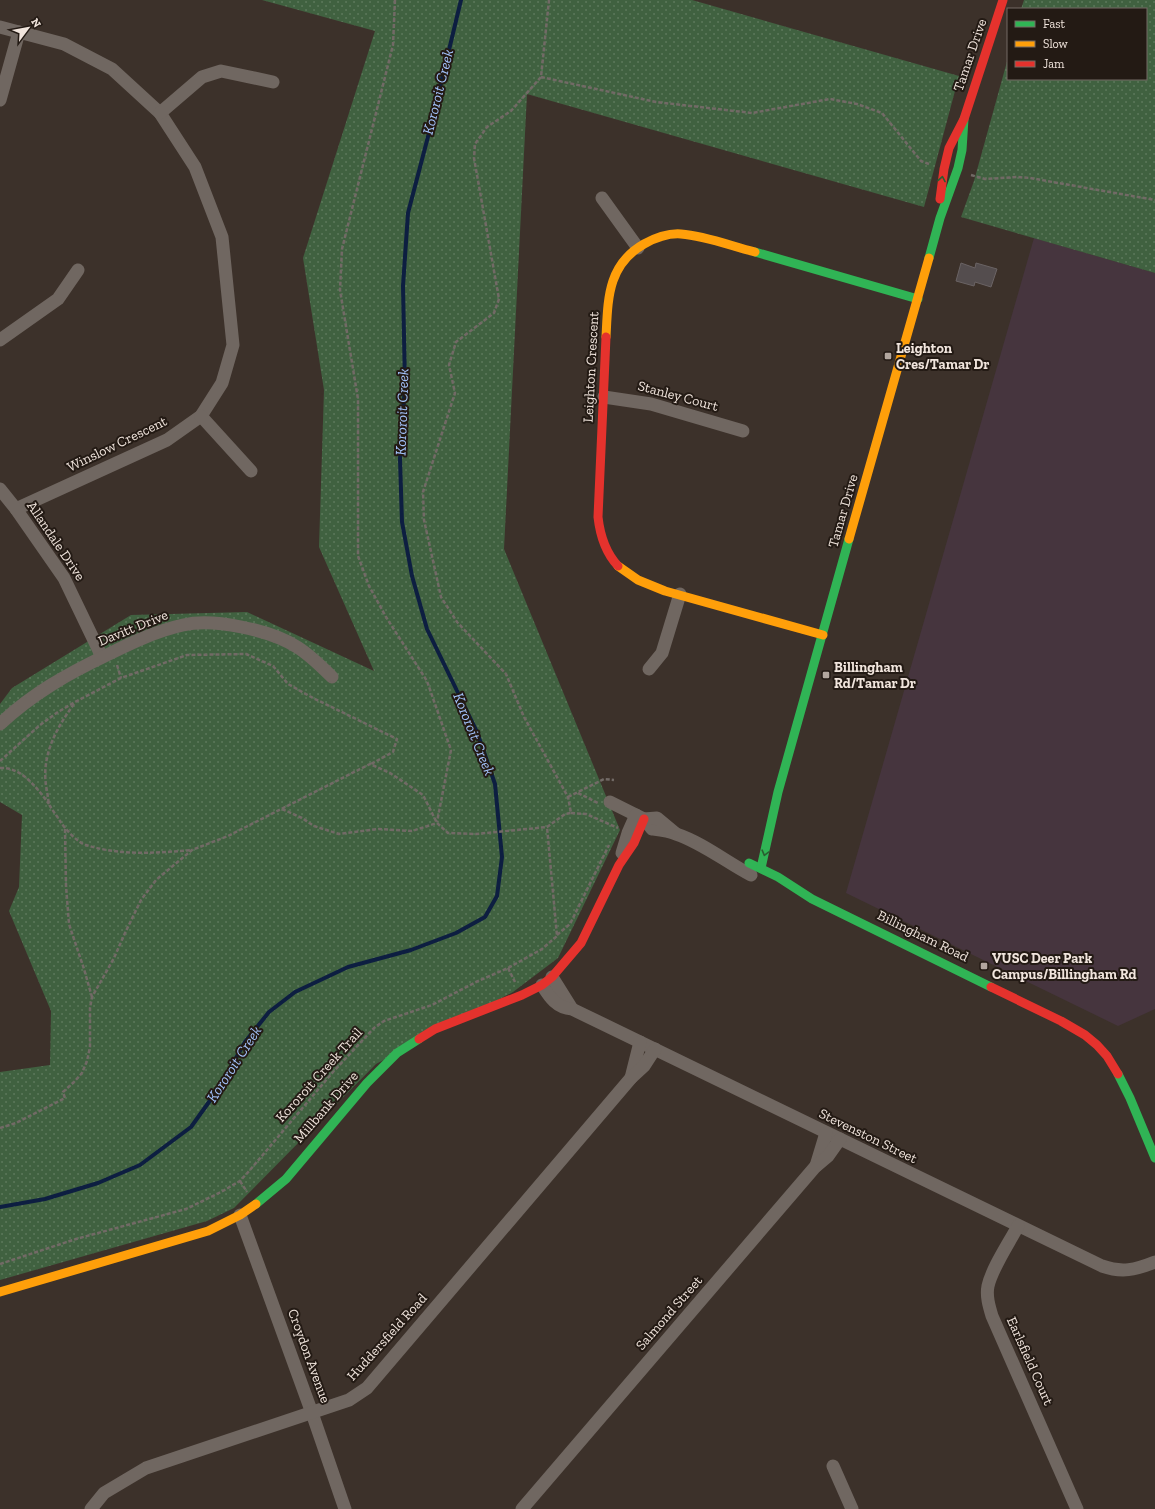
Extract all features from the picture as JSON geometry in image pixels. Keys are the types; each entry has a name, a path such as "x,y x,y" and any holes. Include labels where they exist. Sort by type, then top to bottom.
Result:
{"street":[{"name":"Tamar Drive","path":"940,218 940,192 949,148 964,119 1003,0"},
{"name":"Winslow Crescent","path":"0,27 64,44 112,69 160,113 195,167 222,237 233,344 222,383 200,416 167,440 16,509"},
{"path":"0,100 19,32"},
{"path":"160,113 202,77 221,71 273,82"},
{"name":"Tamar Drive","path":"755,868 767,845 773,811 940,218 951,193 957,172 962,150 964,119"},
{"path":"602,198 638,248"},
{"name":"Leighton Crescent","path":"823,635 639,581 626,574 616,565 603,544 599,532 598,509 610,288 614,275 629,255 650,240 676,234 690,235 918,299"},
{"path":"0,340 58,299 78,270"},
{"name":"Stanley Court","path":"604,397 651,404 742,431"},
{"path":"200,416 251,472"},
{"name":"Allandale Drive","path":"2,496 16,509 64,578 102,657"},
{"path":"649,669 662,653 680,594"},
{"name":"Davitt Drive","path":"0,724 36,694 62,678 135,642 160,631 178,626 204,623 249,628 275,636 298,647 317,662 332,677"},
{"name":"Billingham Road","path":"610,802 640,817 657,818 676,834 709,849 736,867 755,868 812,899 1062,1021 1086,1036 1096,1044 1111,1063 1129,1097 1155,1158"},
{"name":"Tamar Drive","path":"757,840 773,811"},
{"name":"Millbank Drive","path":"0,1292 208,1231 240,1215 263,1199 286,1179 367,1083 397,1053 435,1029 522,995 547,981 581,943 619,865 626,840 640,817"},
{"name":"Billingham Road","path":"773,886 812,899"},
{"name":"Stevenston Street","path":"547,981 572,1009 1102,1266 1113,1270 1126,1270 1139,1268 1155,1262"},
{"name":"Huddersfield Road","path":"631,1078 640,1042"},
{"name":"Huddersfield Road","path":"91,1509 104,1493 146,1468 349,1400 367,1388 631,1078 644,1066 654,1049"},
{"path":"815,1168 826,1133"},
{"name":"Salmond Street","path":"522,1509 815,1168 828,1156 840,1140"},
{"name":"Croydon Avenue","path":"240,1215 312,1413 345,1509"},
{"name":"Earlsfield Court","path":"1018,1226 995,1268 988,1286 988,1300 992,1316 1077,1509"},
{"path":"833,1466 852,1509"}],"path":[{"path":"395,0 393,45 342,249 340,290 358,399 358,556 369,586 386,617 427,681 451,750 437,823"},
{"path":"549,0 541,77 511,110 487,127 475,144 474,158 499,299 494,313 456,342 449,365 455,392 423,492 424,520 441,597 457,622 506,674 524,717 568,797 571,813"},
{"path":"541,77 656,102 752,113 830,99 857,104 882,114 921,161 944,169"},
{"path":"957,172 985,179 1017,177 1030,178 1155,200"},
{"path":"0,761 40,725 75,702 121,678 187,655 246,654 273,666 288,684 313,698 397,739 393,752 228,836 192,850 155,854 119,852 85,845 65,829 40,792 20,772 10,768 0,768"},
{"path":"50,805 46,786 45,768 48,752 54,735 75,702"},
{"path":"370,764 390,773 423,795 437,823 448,833 476,834 547,827 565,814 571,813 586,814 624,832"},
{"path":"568,797 604,779 614,780"},
{"path":"577,793 601,804 610,802"},
{"path":"282,809 302,818 314,826 339,834 379,829 412,831 437,823"},
{"path":"547,827 557,936"},
{"path":"65,829 66,886 69,924 92,997"},
{"name":"Kororoit Creek Trail","path":"0,1264 76,1239 186,1209 240,1181 333,1072 374,1028 384,1021 432,1005 476,982 508,968 542,949 557,936 570,924 611,842"},
{"path":"0,1128 16,1123 65,1098 63,1092 82,1073 87,1061 90,1047 90,1008 92,997 114,958 141,900 156,880 192,850"},
{"path":"508,968 519,988"},
{"path":"240,1181 248,1192"}],"shaded area":[{"path":"1034,238 1155,273 1155,1009 1118,1026 846,893"}],"green space":[{"path":"262,0 692,0 959,76 924,207 527,94 504,549 620,830 558,958 513,992 376,1064 234,1208 207,1221 0,1280 0,1072 50,1065 51,1011 9,911 19,887 22,815 0,802 0,704 12,688 131,615 247,612 374,671 319,547 324,390 303,258 375,31"},
{"path":"1024,0 1155,0 1155,273 961,217 974,181 1007,62 1007,80 1147,80 1147,8 1021,8"}],"building":[{"path":"961,263 975,268 976,263 997,269 991,287 975,282 974,286 956,281"}],"waterway":[{"name":"Kororoit Creek","path":"0,1207 45,1199 98,1183 140,1165 191,1127 219,1088 245,1042 269,1012 295,992 348,967 411,950 456,933 485,917 497,896 502,857 495,784 477,732 427,629 412,576 402,522 400,459 405,385 403,286 408,213 461,0"}],"traffic: fast":[{"path":"929,258 940,218 958,168 962,150 964,119"},
{"path":"755,252 918,299"},
{"path":"761,868 778,792 849,539"},
{"path":"749,863 778,877 812,899 991,987"},
{"path":"256,1204 286,1179 367,1083 397,1053 419,1039"},
{"path":"1118,1074 1130,1098 1155,1158"}],"traffic: slow":[{"path":"606,337 609,297 616,273 623,262 644,244 662,236 681,234 709,239 755,252"},
{"path":"849,539 929,258"},
{"path":"618,566 638,580 665,591 823,635"},
{"path":"0,1292 208,1231 240,1215 256,1204"}],"traffic: jam":[{"path":"940,199 944,169 949,148 964,119 1003,0"},
{"path":"606,337 598,517 600,530 606,549 613,561 618,566"},
{"path":"419,1039 435,1029 522,995 542,985 552,977 581,943 619,865 634,843 644,819"},
{"path":"991,987 1061,1021 1085,1035 1107,1056 1118,1074"}],"place":[{"name":"Leighton Cres/Tamar Dr","path":"888,356"},
{"name":"Billingham Rd/Tamar Dr","path":"826,675"},
{"name":"VUSC Deer Park Campus/Billingham Rd","path":"984,966"}]}
